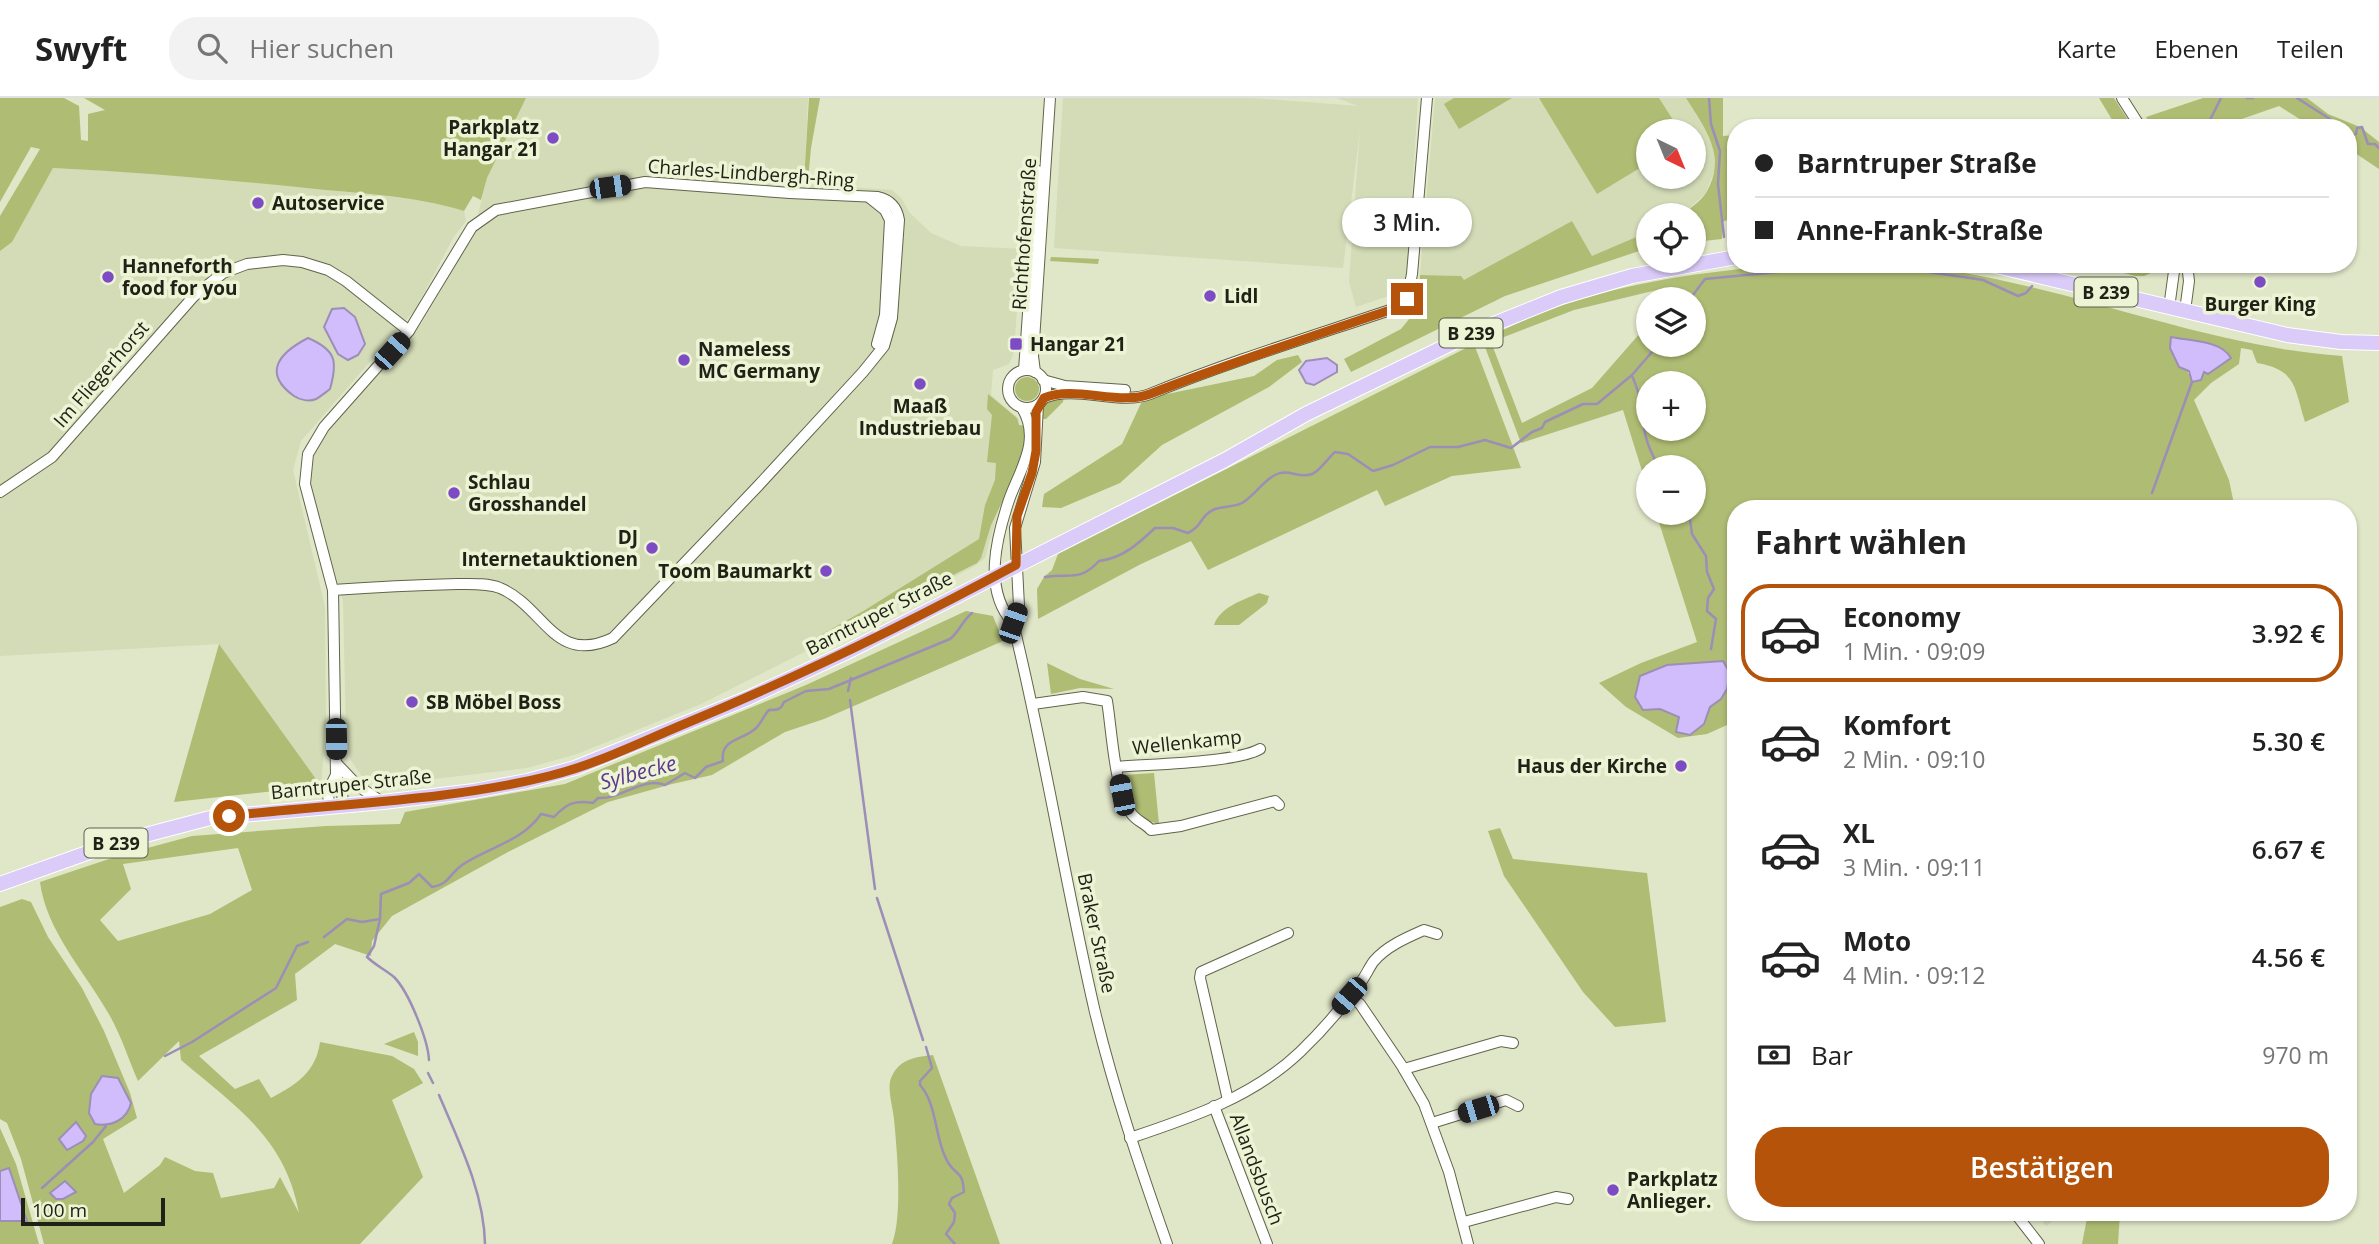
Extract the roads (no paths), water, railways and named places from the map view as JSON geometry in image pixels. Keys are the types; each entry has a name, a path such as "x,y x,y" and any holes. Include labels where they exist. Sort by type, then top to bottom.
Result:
{"main road":[{"name":"Barntruper Straße","path":"0,884 116,843 174,826 248,814 474,791 575,768 778,684 845,653 1225,460 1306,414 1479,330 1561,297 1632,276 1727,259"},
{"name":"B 239","path":"2025,273 2303,339 2379,343"}],"street":[{"name":"Richthofenstraße","path":"1034,374 1043,98"},
{"name":"Richthofenstraße","path":"1034,374 1050,98"},
{"path":"1022,408 1062,393 1124,397 1150,394 1399,307 1407,299 1412,274 1427,98"},
{"path":"2122,98 2135,119"},
{"name":"Charles-Lindbergh-Ring","path":"333,590 419,584 497,586 515,596 561,640 586,647 612,638 795,446 874,357 885,315 890,230 888,215 869,197 645,182 496,210 472,227 409,331 324,427 308,454 305,484 333,590 336,769 328,791 336,806"},
{"name":"Im Fliegerhorst","path":"0,492 52,457 194,296 223,273 235,268 283,260 302,262 328,270 409,331"},
{"path":"2169,308 2174,273"},
{"path":"2185,311 2188,273"},
{"path":"993,577 1009,498 1027,458 1028,423 1022,408 1012,401 1008,387 1015,374 1034,374 1068,386 1128,390 1150,388 1156,391"},
{"path":"1016,565 1015,528 1035,462 1041,401 1046,391 1034,374"},
{"name":"Braker Straße","path":"1013,623 1019,606 1016,565"},
{"name":"Braker Straße","path":"993,577 1004,614 1013,623 1033,704 1095,1012 1129,1138 1167,1244"},
{"name":"Wellenkamp","path":"1033,704 1083,697 1107,701 1122,795 1130,813 1151,830 1181,826 1275,801 1279,805"},
{"name":"Wellenkamp","path":"1117,767 1215,758 1260,749"},
{"path":"336,769 383,802"},
{"path":"1129,1138 1253,1089 1290,1061 1314,1037 1374,961 1390,947 1424,930 1437,934"},
{"path":"1228,1100 1200,978 1201,972 1288,933"},
{"path":"1349,996 1360,1004 1404,1069 1432,1123 1464,1222 1468,1244"},
{"path":"1404,1069 1501,1041 1513,1042"},
{"path":"1432,1123 1506,1100 1518,1106"},
{"name":"Allandsbusch","path":"1214,1106 1267,1244"},
{"path":"1464,1222 1556,1197 1568,1199"},
{"path":"2021,1221 2039,1244"}],"waterway":[{"path":"1709,98 1711,124 1720,151 1718,184 1724,237"},
{"name":"Sylbecke","path":"2210,119 2221,98"},
{"name":"Sylbecke","path":"2247,98 2253,98"},
{"name":"Sylbecke","path":"2297,98 2330,119"},
{"name":"Sylbecke","path":"2357,128 2362,127 2368,144 2375,144 2379,148"},
{"name":"Sylbecke","path":"1699,287 1705,279 1768,273"},
{"name":"Sylbecke","path":"1936,273 1983,280 2018,296 2026,293 2032,286"},
{"name":"Sylbecke","path":"1045,577 1086,572 1099,561 1130,549 1155,528 1173,528 1188,533 1210,512 1242,503 1275,475 1312,474 1335,452 1348,454 1373,471 1393,465 1430,447 1458,447 1485,440 1511,448 1542,428 1545,422 1583,404 1597,404 1632,375 1648,357"},
{"path":"1632,376 1645,410 1646,440 1653,455"},
{"path":"2152,493 2192,382"},
{"path":"1691,525 1692,534 1706,556 1707,572 1714,589 1708,598 1707,611 1716,619 1711,649"},
{"name":"Sylbecke","path":"324,937 347,919 362,922 380,919 381,894 409,883 419,874 432,887 443,883 462,865 515,838 541,814 554,817 572,804 593,803 598,798 615,796 648,784 665,785 685,773 695,778 706,767 723,761 728,744 755,729 769,710 782,707 784,702 806,691 829,689 950,639 972,613"},
{"name":"Sylbecke","path":"848,691 851,678"},
{"path":"850,700 875,889"},
{"path":"877,898 923,1040"},
{"path":"380,919 374,946 367,957 394,977 406,993 421,1029 429,1060"},
{"name":"Sylbecke","path":"165,1056 192,1042 276,988 297,946 308,942"},
{"path":"926,1047 932,1068 920,1081 920,1085 930,1102 944,1155 961,1177 963,1185 964,1192 952,1198 949,1204 955,1213 954,1222 946,1234 955,1244"},
{"path":"428,1073 433,1083"},
{"path":"439,1095 475,1186 484,1225 485,1244"},
{"name":"Sylbecke","path":"42,1188 93,1142 106,1126"}],"place":[{"name":"Parkplatz Hangar 21","path":"553,138"},
{"name":"Autoservice","path":"258,203"},
{"name":"Hanneforth food for you","path":"108,277"},
{"name":"Burger King","path":"2260,282"},
{"name":"Lidl","path":"1210,296"},
{"name":"Hangar 21","path":"1016,344"},
{"name":"Nameless MC Germany","path":"684,360"},
{"name":"Maaß Industriebau","path":"920,384"},
{"name":"Schlau Grosshandel","path":"454,493"},
{"name":"DJ Internetauktionen","path":"652,548"},
{"name":"Toom Baumarkt","path":"826,571"},
{"name":"SB Möbel Boss","path":"412,702"},
{"name":"Haus der Kirche","path":"1681,766"},
{"name":"Parkplatz Anlieger.","path":"1613,1190"}]}
